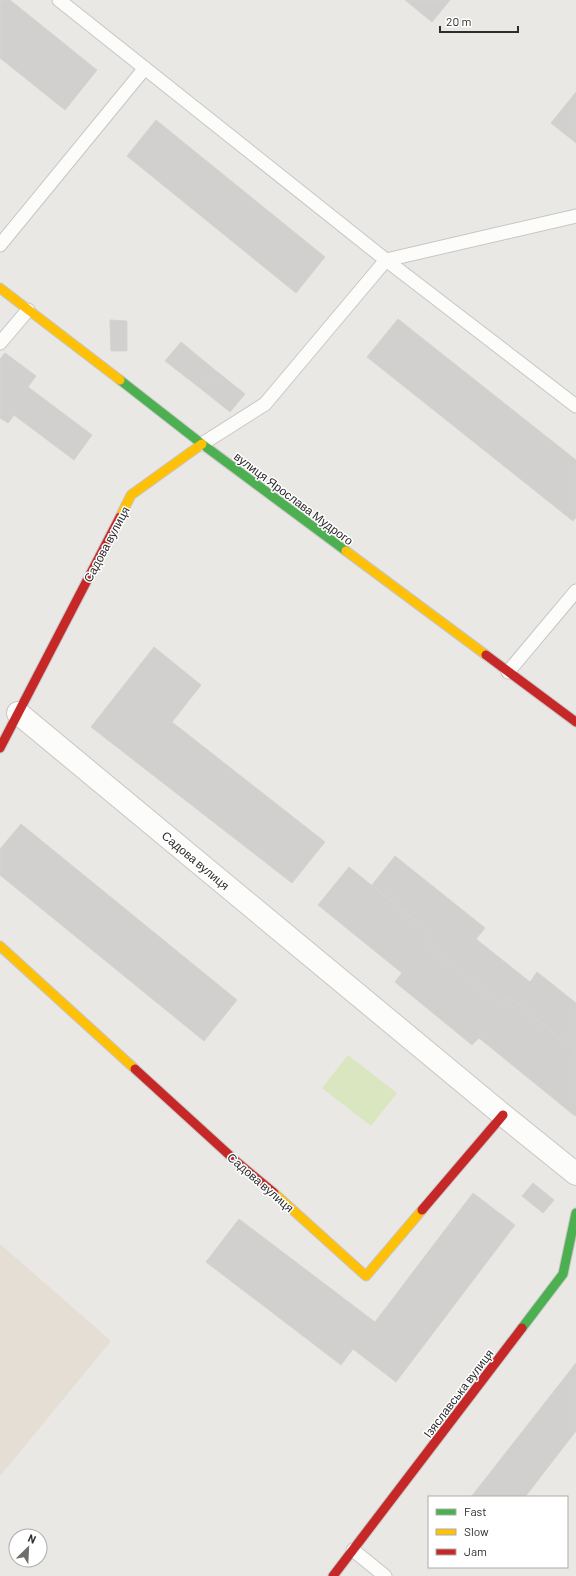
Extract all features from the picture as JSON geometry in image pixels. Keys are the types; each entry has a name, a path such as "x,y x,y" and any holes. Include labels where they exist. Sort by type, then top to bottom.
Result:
{"street":[{"name":"вулиця Ярослава Мудрого","path":"0,288 202,444 576,722"},
{"name":"Садова вулиця","path":"0,748 131,495 202,444"},
{"name":"Садова вулиця","path":"18,713 576,1174"},
{"name":"Садова вулиця","path":"0,946 232,1158 284,1201 366,1276 503,1115"},
{"name":"Ізяславська вулиця","path":"333,1576 563,1274 576,1213"}],"lane":[{"path":"59,0 386,260 576,406"},
{"path":"0,245 145,68"},
{"path":"202,444 265,404 386,260 576,216"},
{"path":"0,344 28,310"},
{"path":"508,672 576,591"},
{"path":"353,1550 385,1576"}],"shaded area":[{"path":"0,1244 111,1341 0,1476"}],"green space":[{"path":"348,1055 397,1093 371,1126 322,1088"}],"building":[{"path":"0,0 10,0 97,70 65,110 0,58"},
{"path":"405,0 450,0 432,22"},
{"path":"576,92 576,143 551,123"},
{"path":"156,120 325,257 296,293 127,156"},
{"path":"398,319 576,460 576,517 573,521 367,357"},
{"path":"110,320 127,321 127,351 111,351"},
{"path":"181,342 215,370 200,388 165,361"},
{"path":"5,353 36,376 28,387 92,435 74,460 14,415 8,423 0,418 0,359"},
{"path":"215,370 245,394 230,412 200,388"},
{"path":"154,647 201,685 172,722 325,842 292,883 91,727"},
{"path":"21,824 237,1000 204,1041 0,875 0,849"},
{"path":"395,856 485,928 476,939 530,982 537,972 576,1003 576,1051 509,997 502,1006 426,945 433,935 372,885"},
{"path":"349,867 433,935 426,945 502,1006 509,997 576,1051 575,1116 479,1038 472,1045 395,982 402,973 318,905"},
{"path":"533,1183 554,1200 543,1213 522,1196"},
{"path":"473,1193 515,1225 396,1382 353,1349 341,1365 206,1262 239,1219 375,1322"},
{"path":"576,1363 576,1431 526,1496 472,1496"}],"traffic: fast":[{"path":"120,380 202,444 346,551"},
{"path":"522,1328 563,1274 576,1213"}],"traffic: slow":[{"path":"0,288 120,380"},
{"path":"120,517 131,495 202,444"},
{"path":"346,551 486,655"},
{"path":"0,946 135,1069"},
{"path":"274,1193 366,1276 422,1210"}],"traffic: jam":[{"path":"0,748 120,517"},
{"path":"486,655 576,722"},
{"path":"135,1069 238,1163 274,1193"},
{"path":"422,1210 503,1115"},
{"path":"333,1576 522,1328"}]}
